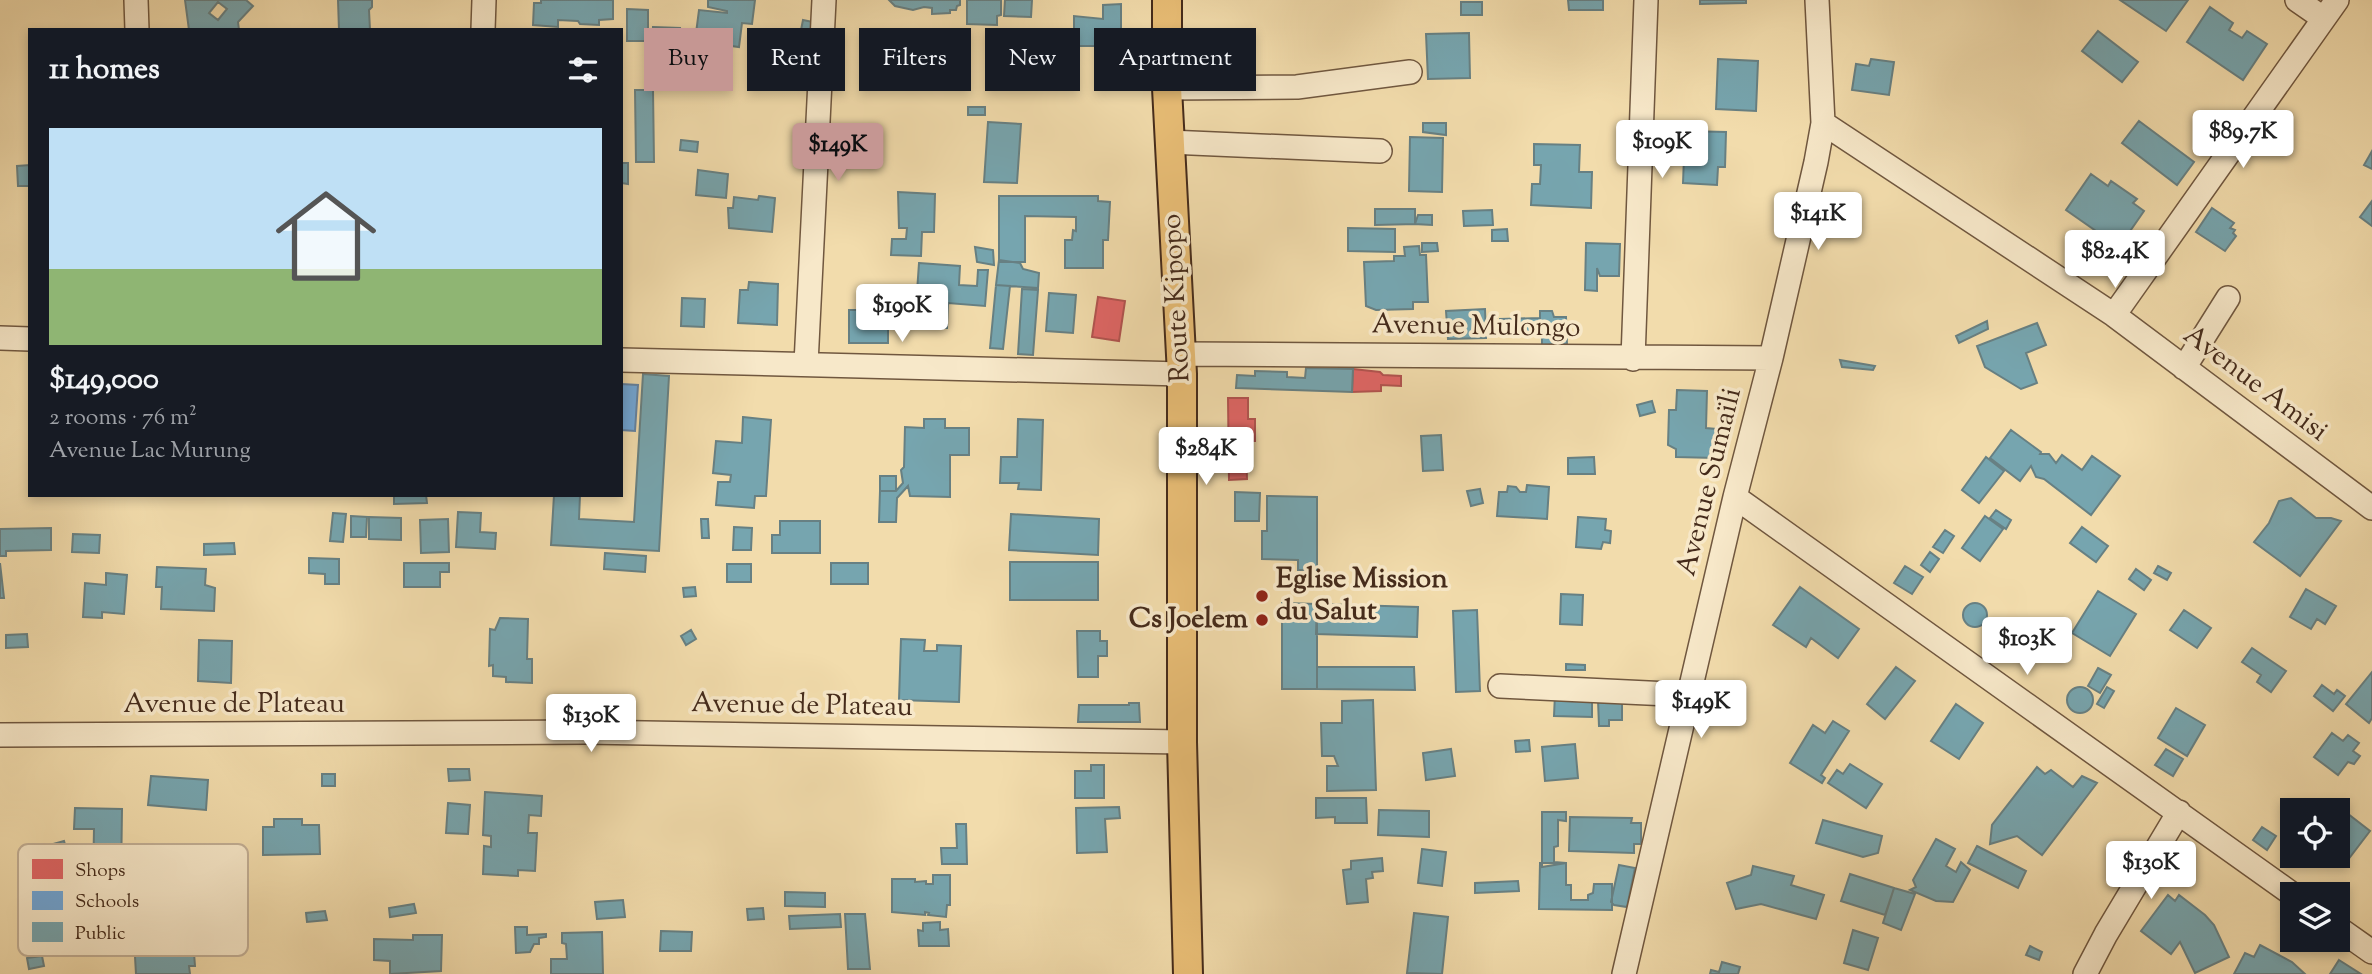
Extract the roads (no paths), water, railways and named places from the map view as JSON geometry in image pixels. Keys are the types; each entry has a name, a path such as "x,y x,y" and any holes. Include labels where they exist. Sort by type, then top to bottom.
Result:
{"main road":[{"name":"Route Kipopo","path":"1167,0 1167,28"},
{"name":"Route Kipopo","path":"1167,91 1181,364 1182,742 1188,974"}],"street":[{"path":"136,0 137,28"},
{"path":"483,28 484,0"},
{"path":"806,364 824,0"},
{"path":"1633,359 1646,0"},
{"name":"Avenue Sumaïli","path":"1624,974 1735,497 1771,358 1823,123 1817,0"},
{"path":"2114,315 2330,9 2298,0"},
{"path":"1256,87 1297,87 1410,72"},
{"name":"Avenue Amisi","path":"1823,123 2114,315 2372,508"},
{"path":"1169,142 1380,151"},
{"path":"2184,368 2228,298"},
{"path":"0,338 28,339"},
{"name":"Avenue Mulongo","path":"623,360 806,364 1181,364 1771,358"},
{"path":"1735,497 2280,885"},
{"path":"1500,686 1690,695"},
{"name":"Avenue de Plateau","path":"0,735 586,732 1182,742"},
{"path":"2085,974 2179,812"},
{"path":"2350,936 2372,952"}],"place":[{"name":"Eglise Mission du Salut","path":"1262,596"},
{"name":"Cs Joelem","path":"1262,620"}]}
